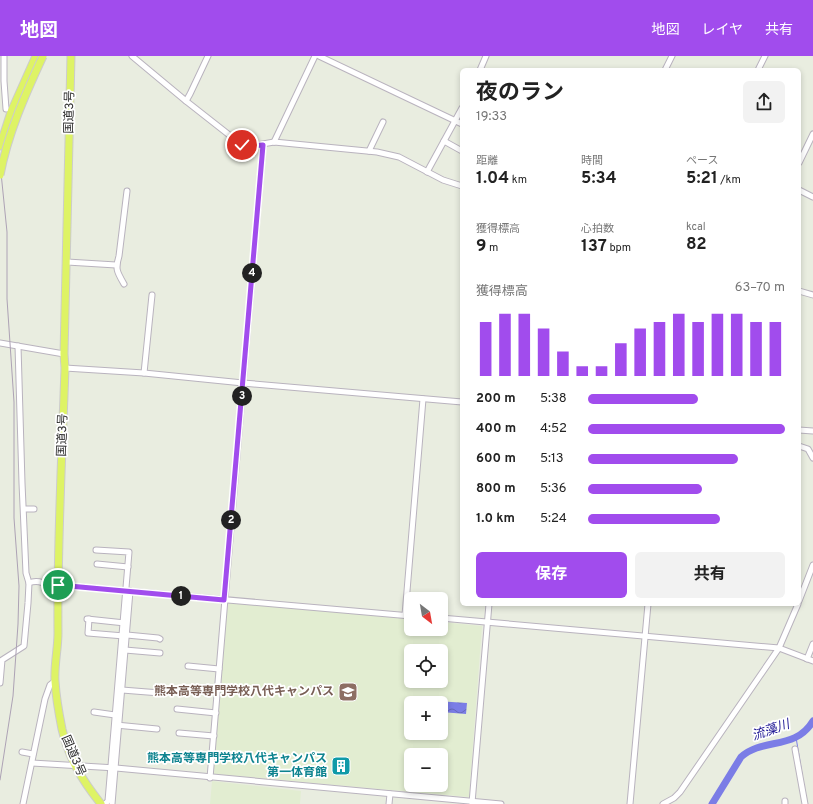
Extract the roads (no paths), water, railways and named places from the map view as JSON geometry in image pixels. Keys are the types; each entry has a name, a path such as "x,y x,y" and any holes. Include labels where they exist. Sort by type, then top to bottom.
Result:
{"highway":[{"path":"0,175 10,134 17,114 43,56"},
{"name":"国道3号","path":"71,56 64,354 65,368 58,589 58,640 55,680 62,731 74,766 84,783 108,802"},
{"path":"0,146 11,112 35,57"}],"street":[{"path":"4,56 6,109"},
{"path":"132,56 242,145 263,145 274,142 369,151 399,157 443,180 460,185"},
{"path":"186,101 208,56"},
{"path":"274,142 316,56"},
{"path":"319,56 460,123"},
{"path":"481,68 486,56"},
{"path":"666,68 672,56"},
{"path":"759,68 765,56"},
{"path":"427,172 460,112"},
{"path":"369,151 382,122"},
{"path":"801,159 813,134"},
{"path":"444,141 460,150"},
{"path":"210,778 263,145"},
{"path":"124,284 117,272 116,265 119,256 127,191"},
{"path":"801,191 813,197"},
{"path":"67,262 116,265"},
{"path":"801,292 813,295"},
{"path":"144,373 152,295"},
{"path":"0,343 64,354"},
{"path":"0,683 2,660 24,646 28,603 29,583 26,573 18,346"},
{"path":"65,368 144,373 460,402"},
{"path":"407,592 423,399"},
{"path":"801,430 813,431"},
{"path":"801,447 808,449 813,458"},
{"path":"24,509 34,510"},
{"path":"96,550 129,552 125,650 122,690 115,715 117,725"},
{"path":"97,564 128,567"},
{"path":"801,596 813,565"},
{"path":"29,583 34,580 40,581 58,589 128,591 404,615"},
{"path":"472,803 489,606"},
{"path":"630,804 648,606"},
{"path":"664,804 680,792 779,648 797,606"},
{"path":"125,623 87,619 88,633 160,639"},
{"path":"448,619 779,648 813,661"},
{"path":"108,802 113,768 125,636"},
{"path":"807,658 813,644"},
{"path":"125,650 160,653"},
{"path":"188,666 219,669"},
{"path":"23,804 45,699 50,685 55,680"},
{"path":"122,690 160,693"},
{"path":"177,709 216,713"},
{"path":"94,712 115,715"},
{"path":"117,725 157,729"},
{"path":"179,733 214,736"},
{"path":"795,749 805,804"},
{"path":"22,752 34,754"},
{"path":"32,763 113,768 472,803 501,804"},
{"path":"389,804 390,794"}],"water":[{"path":"448,702 467,703 466,714 448,713"}],"waterway":[{"name":"流藻川","path":"712,804 741,757 759,747 788,740 797,736 806,730 813,721"},
{"path":"796,737 802,774"}],"railway":[{"path":"0,163 7,232 7,299 14,402 14,518 19,586 13,696 0,780"}],"place":[{"name":"熊本高等専門学校八代キャンパス","path":"348,692"},
{"name":"熊本高等専門学校八代キャンパス 第一体育館","path":"341,766"}]}
